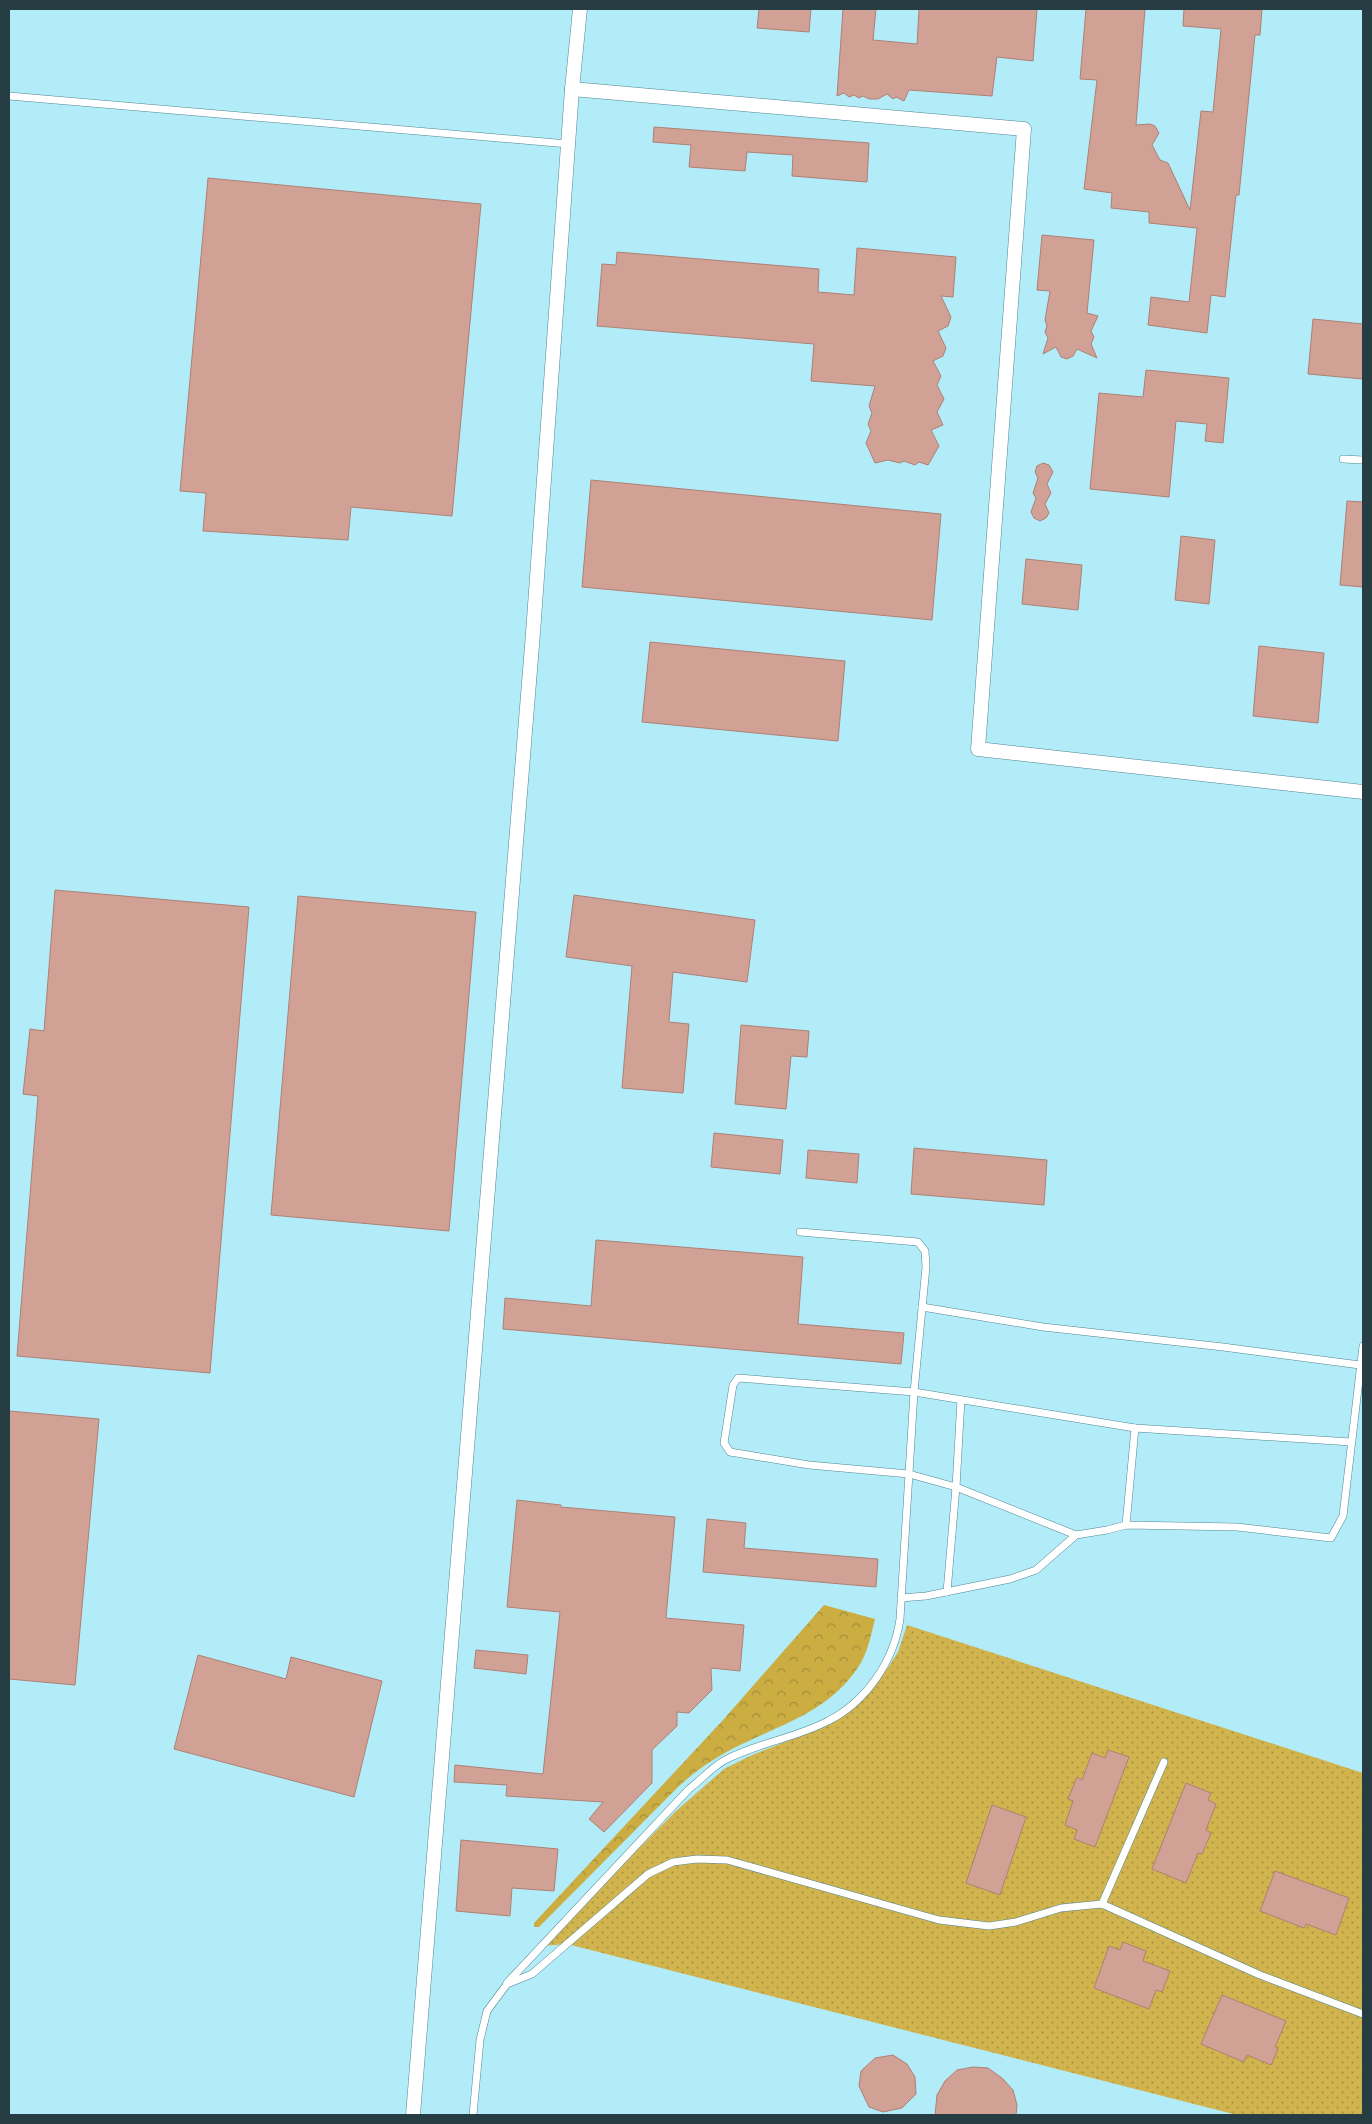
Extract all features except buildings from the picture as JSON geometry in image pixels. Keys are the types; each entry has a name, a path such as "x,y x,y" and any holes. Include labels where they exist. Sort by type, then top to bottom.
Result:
{"street":[{"path":"413,2115 533,633 572,89 580,9"},
{"path":"572,89 1024,129 978,749 1363,792"}],"lane":[{"path":"9,96 568,144"},
{"path":"1343,458 1363,460"},
{"path":"473,2115 480,2040 487,2011 507,1984 578,1906 696,1783 724,1761 827,1722 843,1713 880,1674 894,1649 902,1598 914,1392 926,1267 925,1251 918,1242 800,1232"},
{"path":"922,1307 1043,1327 1223,1347 1360,1365"},
{"path":"1351,1442 1135,1428 914,1392 738,1378 733,1385 724,1442 730,1452 809,1465 909,1474 956,1487 1076,1535 1126,1525 1237,1527 1331,1538 1343,1516 1363,1346"},
{"path":"947,1592 961,1400"},
{"path":"1126,1525 1135,1428"},
{"path":"902,1598 947,1592 1010,1579 1036,1570 1076,1535"},
{"path":"1102,1904 1164,1762"},
{"path":"507,1984 532,1974 648,1874 673,1862 697,1859 727,1860 939,1920 989,1926 1016,1922 1061,1908 1102,1904 1260,1975 1363,2014"}],"green space":[{"path":"824,1605 875,1619 865,1655 847,1682 833,1695 802,1716 726,1752 691,1776 539,1927 534,1927 534,1923 723,1720"}],"shaded area":[{"path":"907,1625 1363,1773 1363,2115 1237,2115 567,1944 542,1946 676,1811 724,1769 752,1755 818,1729 852,1709 888,1668 898,1652"}]}
